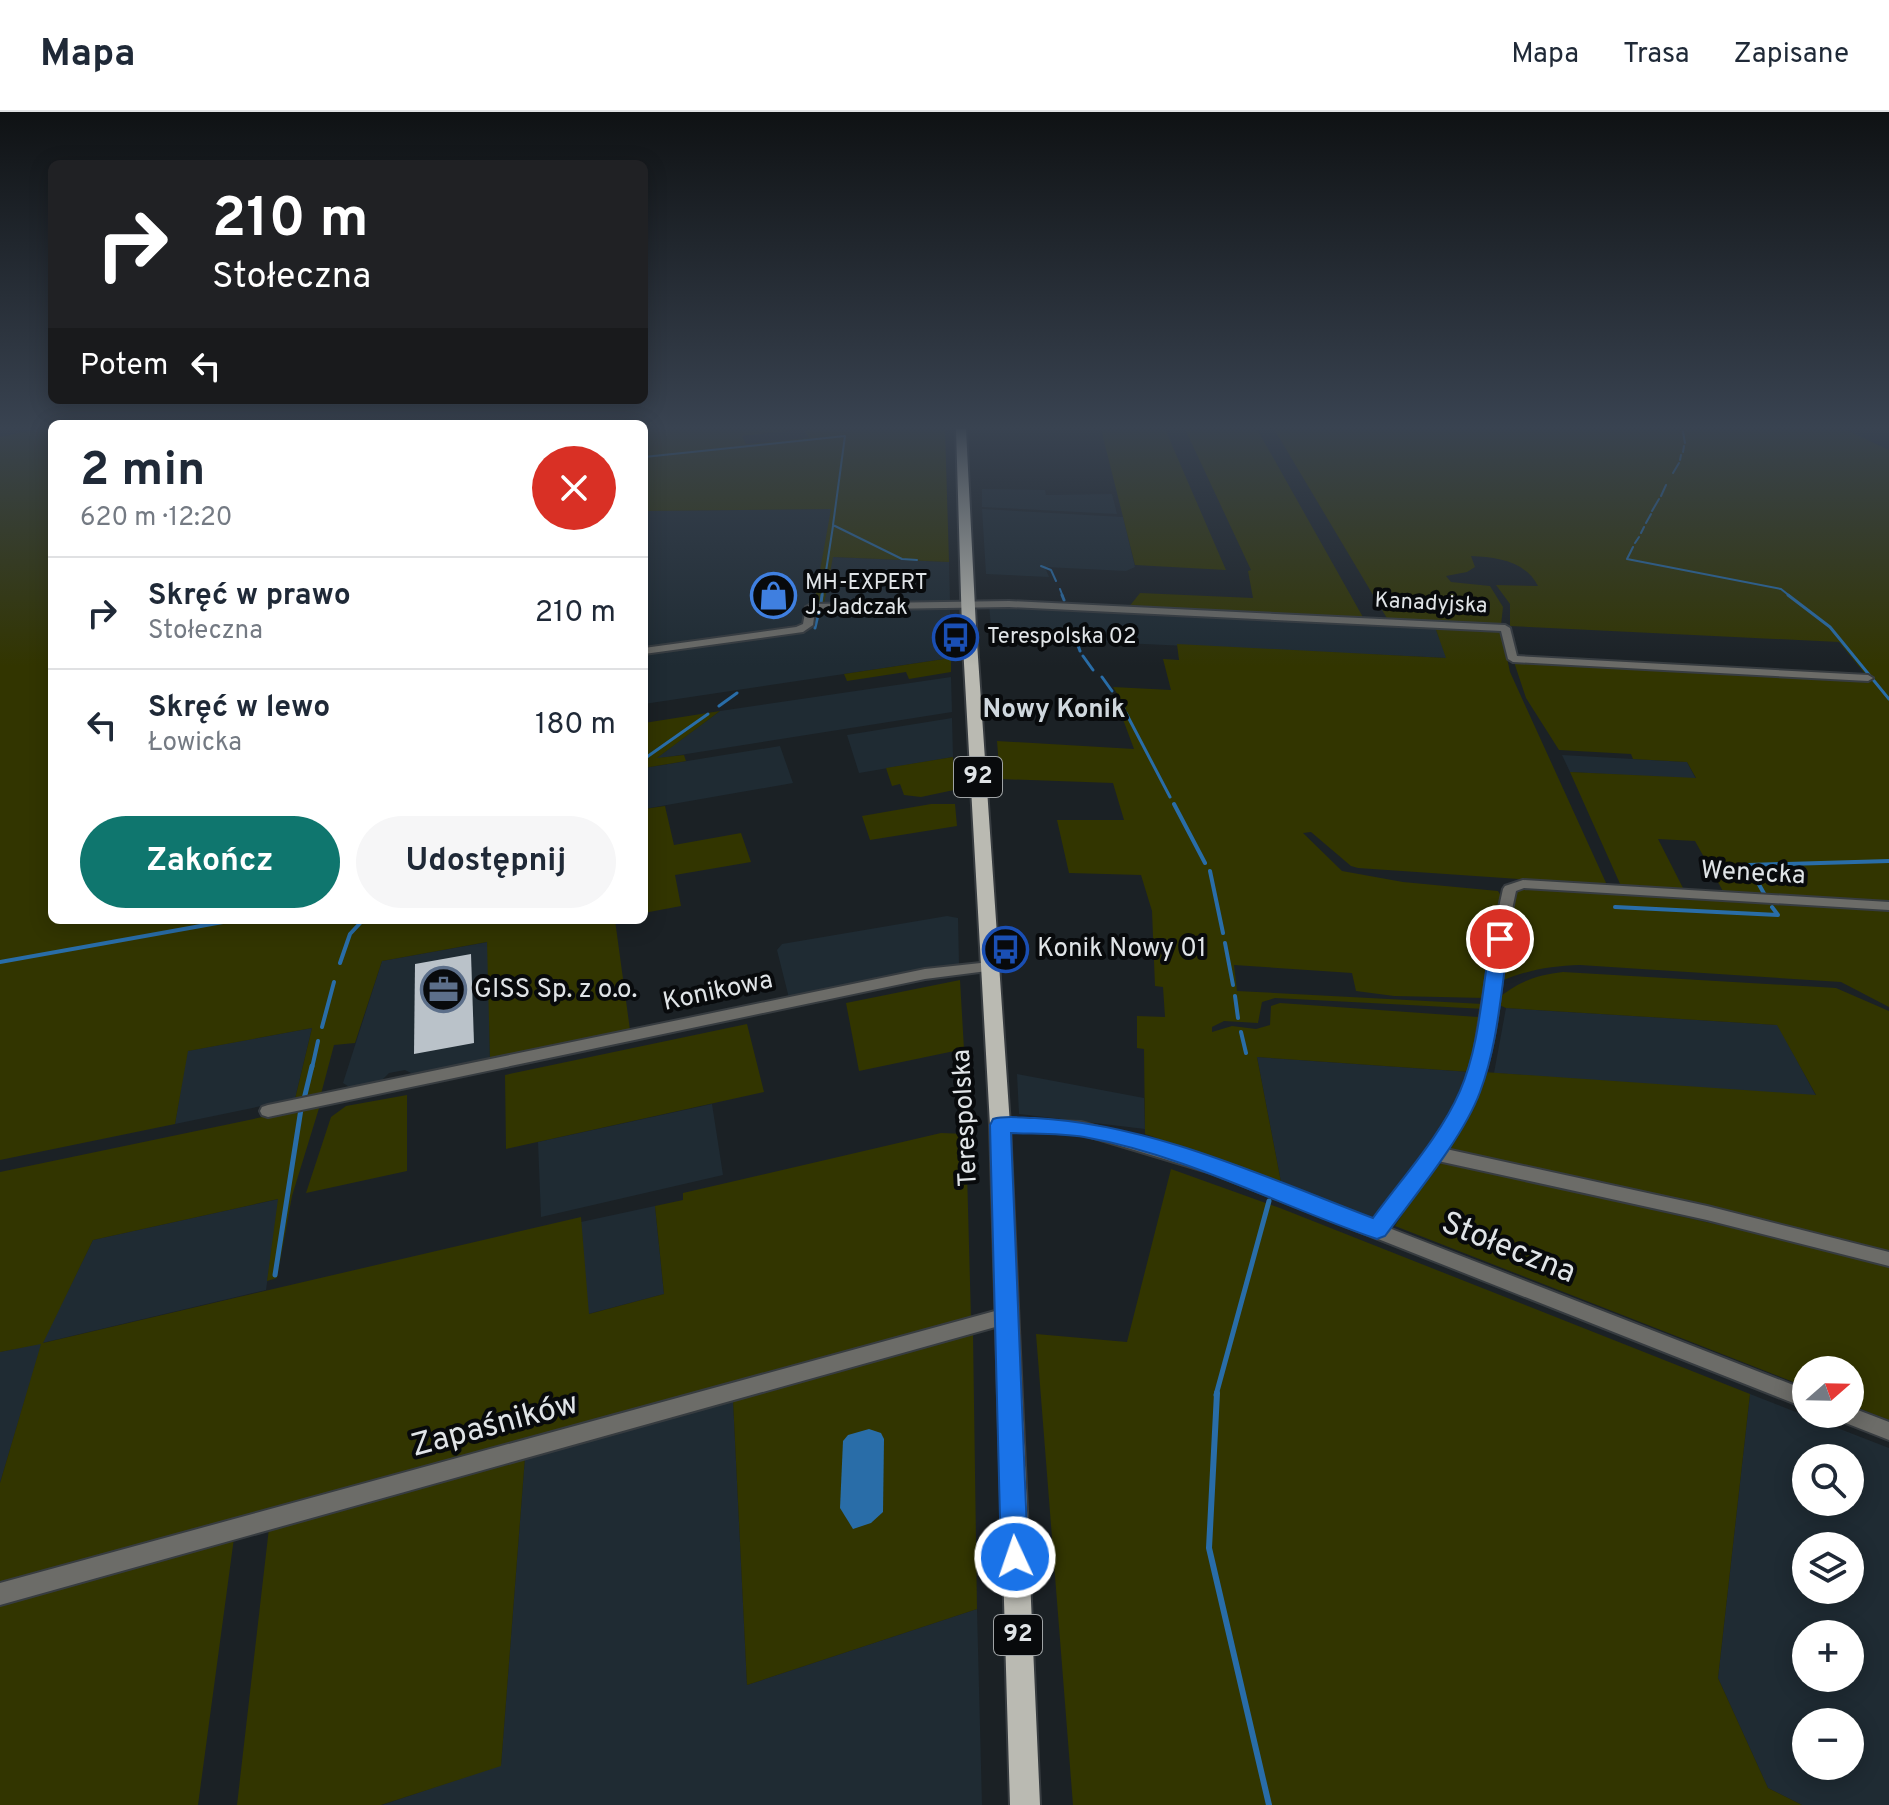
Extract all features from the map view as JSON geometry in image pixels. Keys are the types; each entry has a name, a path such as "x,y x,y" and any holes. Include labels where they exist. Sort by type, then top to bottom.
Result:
{"main road":[{"name":"Terespolska","path":"964,508 1000,1125 1025,1805"}],"street":[{"path":"648,650 799,630 808,625 811,607 968,604"},
{"name":"Kanadyjska","path":"968,604 1505,628 1513,659 1868,678"},
{"name":"Wenecka","path":"1433,1153 1476,1076 1503,914 1510,889 1516,886 1615,890 1889,906"},
{"name":"Konikowa","path":"268,1111 925,974 990,967"},
{"name":"Stołeczna","path":"1000,1125 1081,1128 1224,1170 1792,1393"},
{"path":"1377,1230 1433,1153 1707,1213 1889,1259"},
{"name":"Zapaśników","path":"0,1594 1006,1316"},
{"path":"1864,1421 1889,1431"}],"shaded area":[{"path":"0,508 48,508 48,924 616,924 630,1030 490,1059 487,942 382,961 355,1043 334,1045 321,1094 295,1099 312,1028 188,1051 175,1124 0,1160"},
{"path":"648,508 947,508 949,562 833,557 824,604 814,604 831,509 648,511"},
{"path":"1001,508 1116,508 1117,514"},
{"path":"1121,508 1199,508 1226,570 1135,565"},
{"path":"1222,508 1301,508 1364,619 1128,608 1140,593 1253,598 1248,571 1251,570"},
{"path":"1321,508 1889,508 1889,903 1724,893 1695,841 1658,839 1684,890 1621,886 1570,772 1696,778 1687,762 1633,759 1631,754 1559,750 1526,698 1515,665 1515,662 1870,680 1839,642 1510,626 1510,604 1496,585 1538,586 1518,566 1500,559 1471,556 1475,567 1467,572 1446,576 1451,582 1490,586 1503,607 1501,625 1388,620"},
{"path":"832,509 814,604 807,604 802,624 648,648 648,511"},
{"path":"982,509 1123,517 1135,567 1126,571 1045,567 1049,577 986,574"},
{"path":"832,557 949,562 950,604 824,604"},
{"path":"989,605 1435,627 1447,658 992,637"},
{"path":"950,609 951,658 648,703 648,654 807,632 817,610"},
{"path":"1435,627 1501,630 1510,672 1607,885 1358,868 1351,866 1311,832 1303,833 1342,871 1403,882 1498,891 1503,899 1485,998 1394,996 1356,991 1352,973 1234,965 1237,991 1483,1004 1485,1009 1275,998 1262,1002 1258,1023 1224,1021 1212,1027 1212,1032 1232,1026 1256,1029 1270,1025 1271,1006 1280,1003 1478,1017 1482,1021 1471,1072 1257,1057 1281,1182 1145,1134 1144,1049 1137,1048 1137,1016 1165,1017 1163,987 1155,986 1152,911 1141,875 1069,873 1057,820 1124,820 1113,783 1000,779 997,741 1134,749 1118,706 1124,705 1113,687 1171,690 1163,659 1179,660 1177,644 1446,658"},
{"path":"951,658 951,672 909,679 906,672 847,681 844,674"},
{"path":"951,677 952,712 655,759 720,711"},
{"path":"720,711 657,758 684,755 686,761 648,767 648,722"},
{"path":"952,718 953,757 859,773 847,735"},
{"path":"780,746 793,783 648,808 648,767"},
{"path":"1562,755 1687,762 1696,779 1570,772"},
{"path":"953,757 954,790 921,797 904,795 900,784 892,786 886,768"},
{"path":"931,804 955,804 957,826 870,840 862,816"},
{"path":"665,806 674,845 741,833 751,862 675,875 681,906 648,912 648,808"},
{"path":"1525,886 1889,908 1889,1007 1841,982 1580,965 1539,969 1499,982 1514,893"},
{"path":"947,916 958,918 959,964 789,998 777,950 782,944"},
{"path":"488,942 490,1059 415,1075 405,1070 389,1073 380,1082 351,1088 343,1083 382,961"},
{"path":"1563,972 1836,988 1889,1011 1889,1255 1450,1154 1446,1147 1482,1083 1484,1072 1816,1095 1777,1025 1506,1008 1497,1004 1496,1000 1519,984 1535,977"},
{"path":"960,980 964,1049 859,1071 846,1003"},
{"path":"1506,1008 1778,1025 1816,1096 1494,1073"},
{"path":"747,1024 764,1092 506,1149 505,1075"},
{"path":"312,1028 295,1099 175,1124 187,1051"},
{"path":"1257,1057 1471,1072 1429,1146 1379,1221 1281,1182"},
{"path":"1017,1074 1144,1098 1145,1129 1019,1114"},
{"path":"407,1095 407,1171 306,1193 331,1117 346,1106"},
{"path":"712,1104 723,1175 541,1217 538,1142"},
{"path":"320,1105 292,1196 277,1278 267,1281 278,1199 93,1240 43,1343 581,1217 589,1314 664,1294 655,1206 683,1200 683,1193 941,1133 966,1134 971,1319 770,1371 0,1587 0,1483 41,1344 0,1352 0,1172"},
{"path":"1445,1162 1889,1264 1889,1420 1864,1410 1864,1356 1792,1356 1792,1382 1395,1226 1431,1169"},
{"path":"1171,1169 1280,1208 1750,1394 1718,1678 1768,1788 1802,1805 1073,1805 1036,1334 1127,1342"},
{"path":"279,1199 266,1290 42,1343 93,1240"},
{"path":"655,1206 664,1294 588,1314 581,1222"},
{"path":"973,1334 977,1609 747,1685 733,1400"},
{"path":"42,1343 0,1483 0,1352"},
{"path":"1750,1394 1792,1410 1792,1428 1838,1428 1889,1448 1889,1805 1802,1805 1768,1788 1718,1678"},
{"path":"733,1400 747,1685 977,1609 982,1805 382,1805 501,1765 525,1457"},
{"path":"525,1457 501,1766 381,1805 237,1805 269,1528"},
{"path":"234,1538 198,1805 0,1805 0,1602"}],"water":[{"path":"869,1429 881,1433 884,1439 883,1512 871,1523 853,1529 840,1508 843,1441 848,1435"}],"building":[{"name":"GISS Sp. z o.o.","path":"471,954 474,1043 414,1054 415,964"}],"waterway":[{"path":"835,508 833,525 902,559 917,560"},
{"path":"1646,523 1651,514"},
{"path":"822,597 833,526"},
{"path":"1641,533 1644,527"},
{"path":"1635,543 1639,537"},
{"path":"1633,547 1627,559 1781,589 1791,597"},
{"path":"1041,566 1051,570 1056,581"},
{"path":"1060,589 1063,597"},
{"path":"821,603 822,595"},
{"path":"1062,595 1064,600"},
{"path":"1788,595 1830,627 1889,699"},
{"path":"815,628 819,611"},
{"path":"1076,640 1080,651"},
{"path":"1083,656 1093,670"},
{"path":"1102,677 1112,691"},
{"path":"719,706 737,693"},
{"path":"1116,697 1124,709"},
{"path":"1126,713 1170,797"},
{"path":"648,756 708,714"},
{"path":"1174,804 1205,863"},
{"path":"1766,897 1748,865 1889,861"},
{"path":"1210,871 1223,933"},
{"path":"1615,907 1778,915 1772,907"},
{"path":"0,962 212,924"},
{"path":"340,963 350,934 359,924"},
{"path":"1225,943 1233,985"},
{"path":"322,1027 334,982"},
{"path":"1235,996 1238,1018"},
{"path":"1241,1032 1246,1053"},
{"path":"312,1068 318,1041"},
{"path":"304,1099 312,1066"},
{"path":"275,1275 301,1109"},
{"path":"1216,1395 1269,1201"},
{"path":"1217,1393 1209,1548 1269,1805"}],"place":[{"name":"MH-EXPERT J. Jadczak","path":"774,596"},
{"name":"Terespolska 02","path":"956,637"},
{"name":"Konik Nowy 01","path":"1006,949"},
{"name":"GISS Sp. z o.o.","path":"443,990"}],"district":[{"name":"Nowy Konik","path":"1054,710"}],"route":[{"path":"1015,1557 1000,1125 1081,1128 1115,1136 1232,1173 1377,1230 1433,1153 1470,1093 1481,1057 1500,939"}]}
